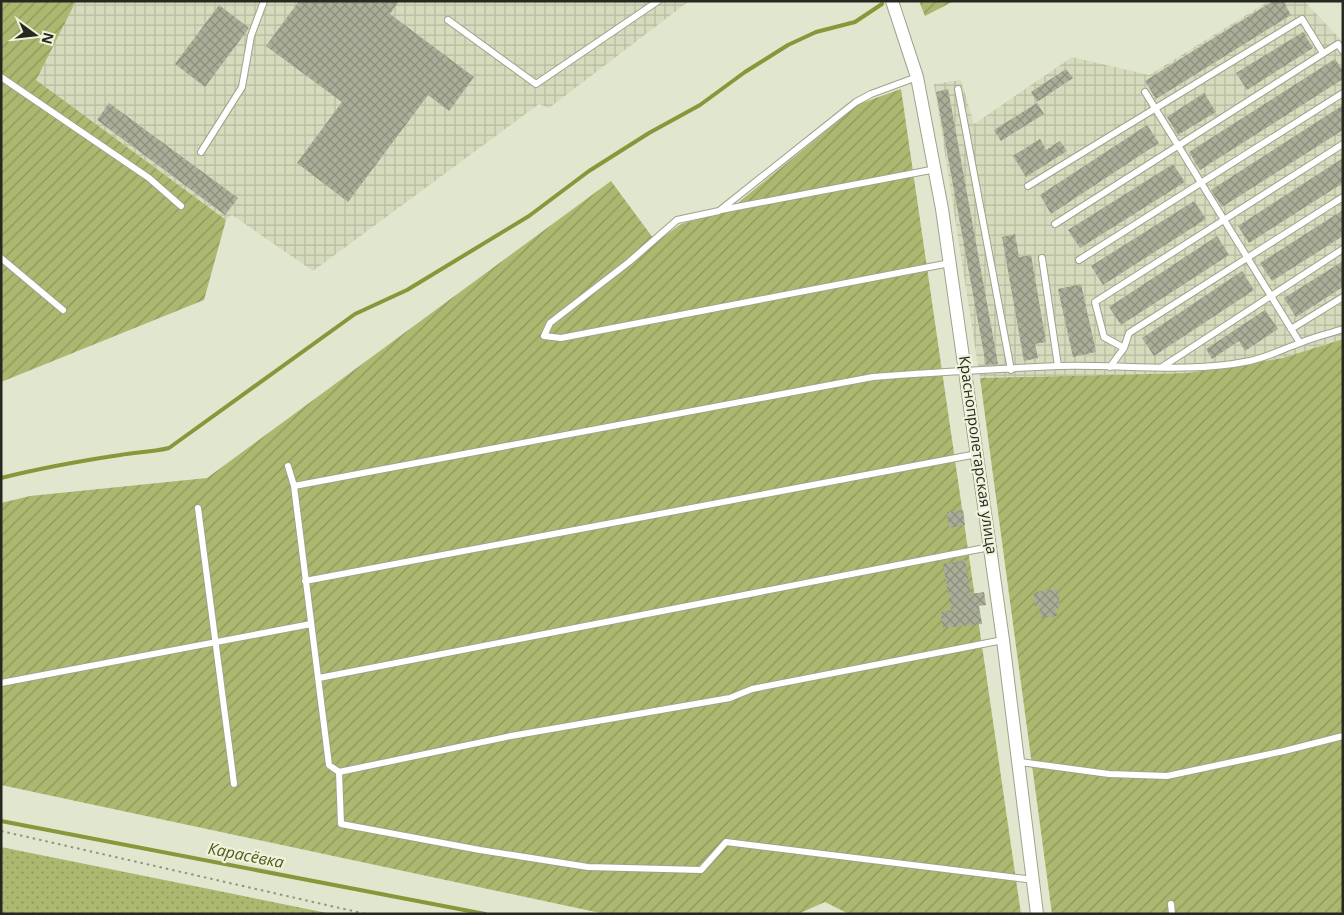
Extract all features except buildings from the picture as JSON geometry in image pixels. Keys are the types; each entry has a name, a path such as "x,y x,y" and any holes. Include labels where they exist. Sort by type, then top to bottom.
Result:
{"street":[{"name":"Краснопролетарская улица","path":"892,1 917,77 936,169 967,370 976,454 1004,640 1037,914"}],"lane":[{"path":"201,152 242,87 251,36 264,1"},
{"path":"448,20 536,84 658,1"},
{"path":"1028,186 1302,19 1323,53"},
{"path":"1055,224 1338,44 1343,52"},
{"path":"1,77 149,178 181,206"},
{"path":"719,210 856,102 871,94 917,77"},
{"path":"958,89 1011,370"},
{"path":"1145,92 1300,343"},
{"path":"1079,260 1343,93"},
{"path":"1124,348 1104,337 1095,302 1343,144"},
{"path":"936,169 719,210 677,220 629,262 550,323 544,336 561,338 950,263"},
{"path":"1110,367 1124,348 1129,333 1343,196"},
{"path":"1161,368 1343,249"},
{"path":"1,258 64,310"},
{"path":"1042,258 1058,366"},
{"path":"1291,329 1343,297"},
{"path":"294,486 585,433 873,377 1058,366 1189,368 1248,361 1273,355 1300,343 1343,329"},
{"path":"305,581 976,454"},
{"path":"288,466 294,486 329,765 339,772 511,736 730,698 752,689 1004,640"},
{"path":"198,508 234,784"},
{"path":"318,678 990,546"},
{"path":"1,683 311,624"},
{"path":"1020,762 1109,774 1167,776 1284,751 1343,736"},
{"path":"339,772 342,824 480,850 588,867 701,870 726,842 1034,880"},
{"path":"1171,904 1172,914"}],"path":[{"path":"1,831 366,914"}],"shaded area":[{"path":"76,1 689,1 549,108 539,104 313,271 232,215 226,220 35,80"},
{"path":"1269,1 1304,1 1343,42 1343,339 1283,358 1188,373 980,378 934,84 961,80 974,124 1072,57 1149,75"}],"green space":[{"path":"1,1 76,1 36,80 226,220 204,300 1,382"},
{"path":"919,1 954,1 925,16"},
{"path":"901,89 1021,914 849,914 825,902 798,914 605,914 1,785 1,503 30,496 207,478 611,181 656,242 681,224 728,211 859,104"},
{"path":"1343,339 1343,914 1052,914 980,378 1188,373 1283,358"},
{"path":"1,847 332,914 1,914"}],"waterway":[{"path":"1,478 75,462 169,448 355,314 407,290 529,216 589,171 649,133 700,105 745,72 788,45 816,32 855,22 882,4"},
{"name":"Карасёвка","path":"1,821 485,914"}]}
